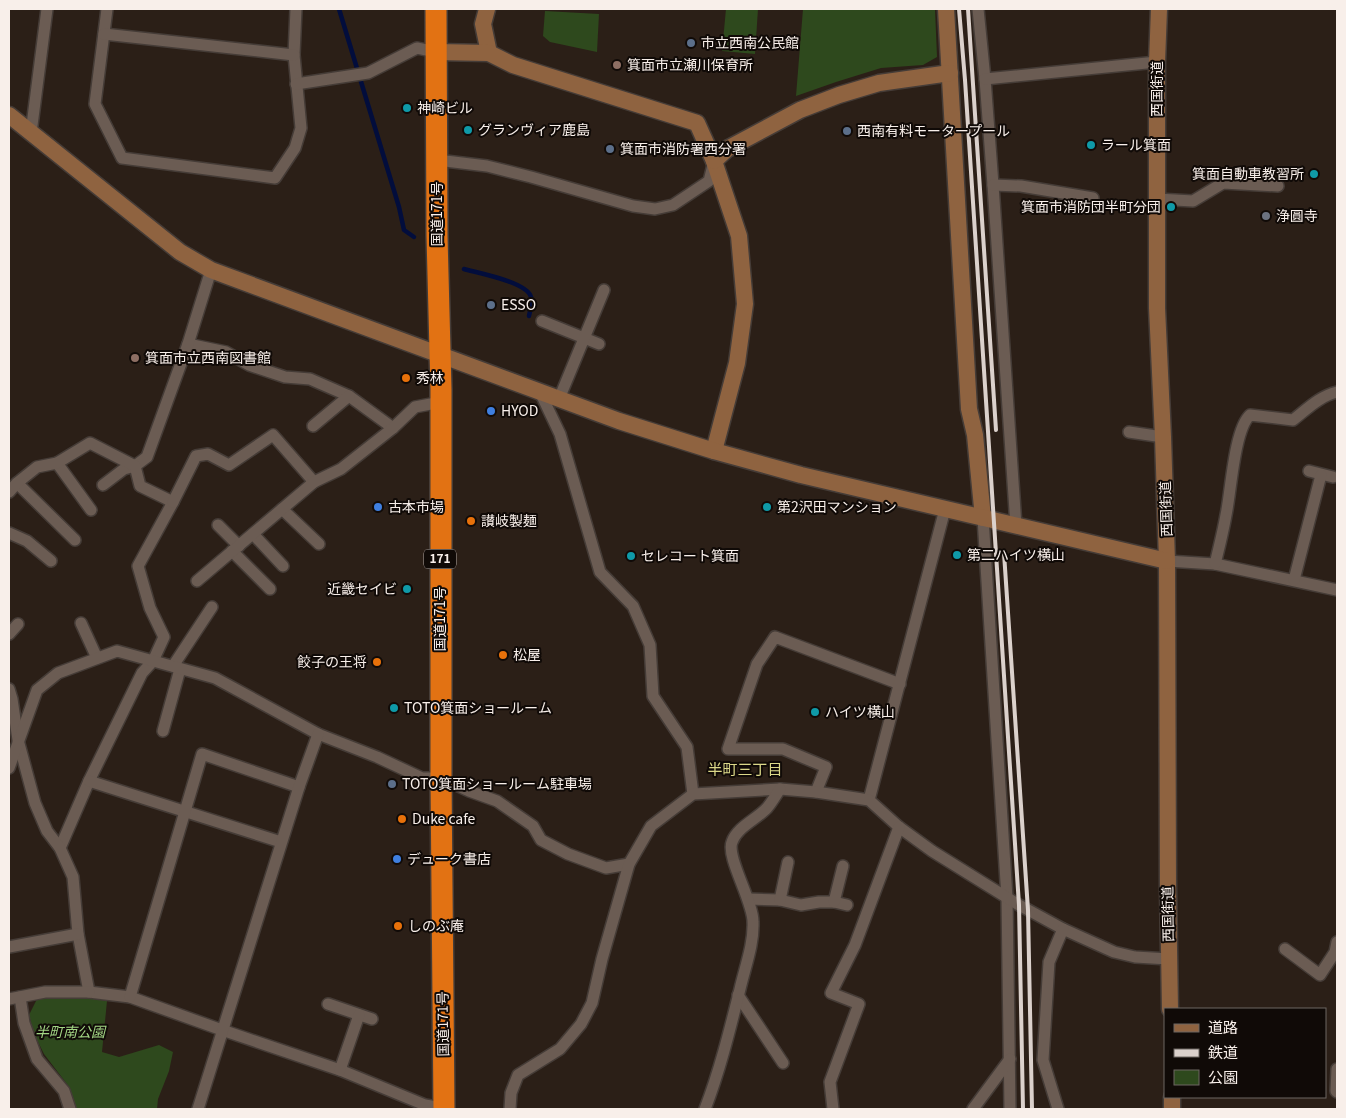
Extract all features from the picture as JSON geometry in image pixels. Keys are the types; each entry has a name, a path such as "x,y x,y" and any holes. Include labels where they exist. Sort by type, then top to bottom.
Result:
{"highway":[{"name":"国道171号","path":"436,9 440,356 440,778 443,1108"}],"street":[{"path":"31,134 47,9"},
{"path":"107,9 95,104 122,158 275,178 295,148 301,128 294,55 296,9"},
{"path":"487,9 484,24 489,53"},
{"path":"946,9 969,409 975,435 983,518 1007,898 1010,1109"},
{"path":"978,9 993,185 1016,526"},
{"name":"西国街道","path":"1159,9 1157,62 1157,308 1164,437 1167,561 1170,1008"},
{"path":"104,34 294,55"},
{"path":"296,84 365,74 417,48 436,52 489,53 513,65 697,123 714,161 739,236 745,304 737,363 714,451"},
{"path":"985,79 1157,62"},
{"path":"437,160 487,166 633,206 655,209 673,205 708,181 714,161 727,150 800,110 839,95 879,83 950,72"},
{"path":"9,115 180,252 211,270 619,421 714,451 801,475 1016,526 1167,561 1215,564 1337,590"},
{"path":"1157,200 1193,201 1223,183 1278,186"},
{"path":"993,185 1020,186 1093,198"},
{"path":"103,485 124,469 135,466 147,457 188,344 211,270"},
{"path":"559,399 604,290"},
{"path":"542,321 599,344"},
{"path":"188,344 226,352 249,366 286,377 310,379 349,396 393,428"},
{"path":"540,392 560,434 600,572 633,606 650,645 653,696 686,747 693,794"},
{"path":"1215,564 1226,517 1236,447 1244,420 1250,415 1293,420 1317,401 1337,392"},
{"path":"313,426 349,396"},
{"path":"197,581 314,482 341,469 393,428 415,407 440,402"},
{"path":"1129,432 1164,437"},
{"path":"60,848 89,781 142,672 153,661 164,637 150,608 138,566 196,456 208,454 229,465 273,435 314,482"},
{"path":"9,492 37,467 57,463 90,442 135,466 140,486 173,502"},
{"path":"57,463 91,510"},
{"path":"1309,471 1333,477"},
{"path":"1294,580 1304,515 1321,475"},
{"path":"17,483 75,540"},
{"path":"282,509 319,544"},
{"path":"869,800 945,509"},
{"path":"218,525 270,589"},
{"path":"9,533 27,541 51,561"},
{"path":"253,534 283,566"},
{"path":"162,731 177,667 212,607"},
{"path":"81,623 97,658"},
{"path":"9,634 18,624"},
{"path":"816,792 826,767 783,749 728,749 758,664 774,637 900,684"},
{"path":"9,768 37,690 58,673 117,650 214,678 318,734 377,756 422,778 440,778 498,801 533,826 541,840 568,854 606,868 629,864"},
{"path":"9,689 18,740 35,803 47,830 60,848 73,877 78,934 89,992"},
{"path":"198,1109 281,842 318,734"},
{"path":"130,997 202,754 299,786"},
{"path":"89,781 281,842"},
{"path":"706,1109 714,1087 750,949 753,921 748,899 731,854 732,842 740,831 767,809 780,789"},
{"path":"510,1109 511,1093 518,1076 560,1049 581,1024 592,1003 602,959 629,864 651,826 693,794 780,789 869,800 899,827 941,856 1007,898 1063,928 1114,952 1135,957 1169,959"},
{"path":"833,1109 830,1082 859,1004 831,993 856,945 899,827"},
{"path":"780,900 788,862"},
{"path":"834,902 843,866"},
{"path":"748,899 780,900 801,904 834,902 847,905"},
{"path":"1058,1109 1043,1060 1048,962 1063,928"},
{"path":"9,947 78,934"},
{"path":"1285,949 1320,975 1334,952 1337,942"},
{"path":"70,1109 64,1091 37,1059 14,998 46,992 89,992 130,997 340,1070 425,1105 443,1108"},
{"path":"738,996 782,1064"},
{"path":"328,1004 372,1019"},
{"path":"340,1070 359,1015"},
{"path":"973,1109 1010,1059"},
{"path":"1337,1069 1337,1092"}],"green space":[{"path":"726,9 758,9 755,54 722,51"},
{"path":"803,9 935,9 937,57 923,65 881,68 796,96"},
{"path":"545,11 599,14 597,52 550,42 543,36"},
{"name":"半町南公園","path":"88,998 107,1001 102,1052 119,1057 159,1045 173,1052 169,1071 158,1099 157,1109 74,1109 70,1088 44,1054 34,1034 29,1015 37,999"}],"waterway":[{"path":"339,9 399,207 404,230 414,237"},
{"path":"464,269 512,283 528,292 532,301 529,316"}],"railway":[{"path":"959,9 1019,905 1023,1109"},
{"path":"968,9 996,430"},
{"path":"1004,553 1028,910 1032,1109"}],"place":[{"name":"市立西南公民館","path":"691,43"},
{"name":"箕面市立瀬川保育所","path":"617,65"},
{"name":"神崎ビル","path":"407,108"},
{"name":"グランヴィア鹿島","path":"468,130"},
{"name":"西南有料モータープール","path":"847,131"},
{"name":"ラール箕面","path":"1091,145"},
{"name":"箕面市消防署西分署","path":"610,149"},
{"name":"箕面自動車教習所","path":"1314,174"},
{"name":"箕面市消防団半町分団","path":"1171,207"},
{"name":"浄圓寺","path":"1266,216"},
{"name":"ESSO","path":"491,305"},
{"name":"箕面市立西南図書館","path":"135,358"},
{"name":"秀林","path":"406,378"},
{"name":"HYOD","path":"491,411"},
{"name":"古本市場","path":"378,507"},
{"name":"第2沢田マンション","path":"767,507"},
{"name":"讃岐製麺","path":"471,521"},
{"name":"第二ハイツ横山","path":"957,555"},
{"name":"セレコート箕面","path":"631,556"},
{"name":"近畿セイビ","path":"407,589"},
{"name":"松屋","path":"503,655"},
{"name":"餃子の王将","path":"377,662"},
{"name":"TOTO箕面ショールーム","path":"394,708"},
{"name":"ハイツ横山","path":"815,712"},
{"name":"TOTO箕面ショールーム駐車場","path":"392,784"},
{"name":"Duke cafe","path":"402,819"},
{"name":"デューク書店","path":"397,859"},
{"name":"しのぶ庵","path":"398,926"}],"district":[{"name":"半町三丁目","path":"745,770"}]}
